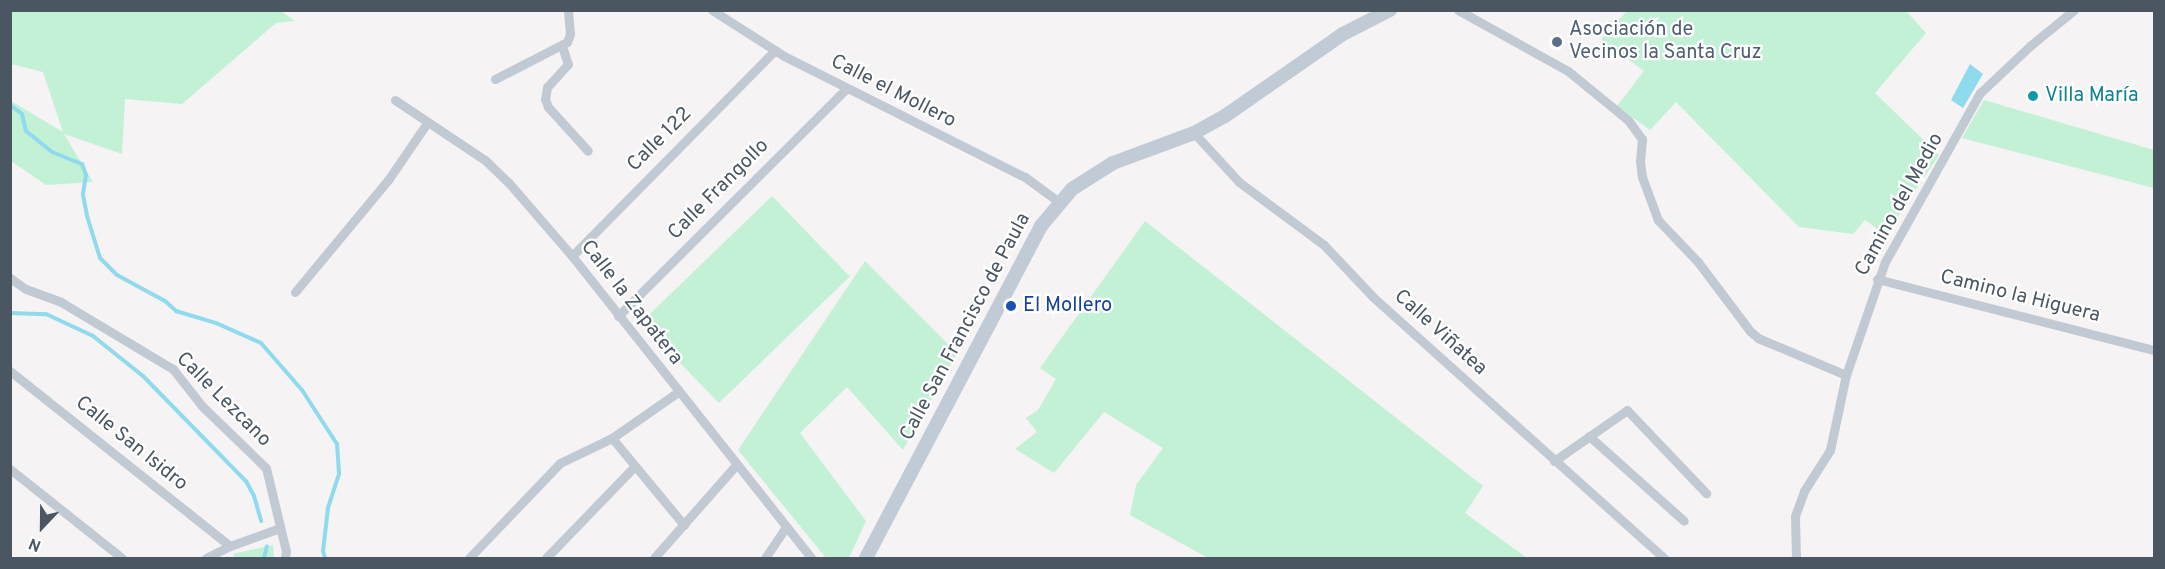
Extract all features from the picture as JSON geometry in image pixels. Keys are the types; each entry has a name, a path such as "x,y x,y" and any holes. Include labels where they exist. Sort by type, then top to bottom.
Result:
{"main road":[{"name":"Calle San Francisco de Paula","path":"866,558 1041,226 1059,202 1089,176 1113,162 1194,132 1254,98 1343,34 1381,12"}],"street":[{"path":"495,79 567,42 570,34 568,10"},
{"name":"Calle el Mollero","path":"712,10 775,50 846,89 1025,177 1059,202"},
{"path":"1458,10 1568,71 1628,120 1642,139 1640,161 1642,177 1658,220 1698,262 1750,331 1758,338 1846,375"},
{"name":"Camino del Medio","path":"1796,558 1795,516 1804,491 1830,450 1846,375 1877,279 1980,93 2031,45 2074,10"},
{"path":"561,46 568,64 548,87 545,99 548,107 588,151"},
{"name":"Calle 122","path":"572,256 775,50"},
{"name":"Calle Frangollo","path":"618,316 846,89"},
{"name":"Calle la Zapatera","path":"394,100 485,160 508,182 572,256 735,466 811,558"},
{"path":"295,292 388,180 427,123"},
{"name":"Calle Viñatea","path":"1194,132 1239,182 1324,245 1373,297 1664,558"},
{"name":"Calle Lezcano","path":"10,278 26,289 61,302 173,369 202,406 266,468 285,558"},
{"name":"Camino la Higuera","path":"1877,279 2154,350"},
{"name":"Calle San Isidro","path":"10,371 230,546"},
{"path":"469,558 560,463 612,438 678,392"},
{"path":"1554,461 1627,410 1706,493"},
{"path":"1589,436 1684,521"},
{"path":"612,438 684,525"},
{"path":"654,558 735,466"},
{"path":"546,558 634,467"},
{"path":"10,469 122,558"},
{"path":"206,558 230,546 280,528"},
{"path":"765,558 785,528"}],"green space":[{"path":"11,11 281,11 295,21 276,23 182,104 125,99 122,154 64,134 93,182 46,185 11,161 11,101 63,132 43,72 11,64"},
{"path":"1627,11 1906,11 1926,33 1875,93 1939,155 1886,235 1865,220 1853,234 1799,227 1676,102 1650,130 1617,106 1644,71 1601,39"},
{"path":"1984,100 2154,150 2154,188 1962,138"},
{"path":"772,196 850,277 719,403 641,322"},
{"path":"1145,221 1483,486 1465,513 1527,558 1208,558 1130,515 1136,485 1163,448 1104,412 1054,473 1015,449 1037,432 1026,418 1038,410 1056,379 1040,368"},
{"path":"865,261 957,353 903,450 847,387 800,433 866,521 849,558 826,558 738,450"},
{"path":"273,545 274,558 235,558 233,554"}],"water":[{"path":"1970,64 1983,74 1963,108 1951,100"}],"waterway":[{"path":"10,105 22,114 26,131 52,152 82,164 86,175 83,195 87,216 100,258 117,275 165,301 176,311 216,323 261,343 302,390 337,444 339,474 328,508 323,551 325,558"},
{"path":"10,313 46,314 93,336 143,376 246,481 254,496 261,521"},
{"path":"264,558 267,546"}],"place":[{"name":"Asociación de Vecinos la Santa Cruz","path":"1557,42"},
{"name":"Villa María","path":"2033,96"},
{"name":"El Mollero","path":"1011,306"}]}
